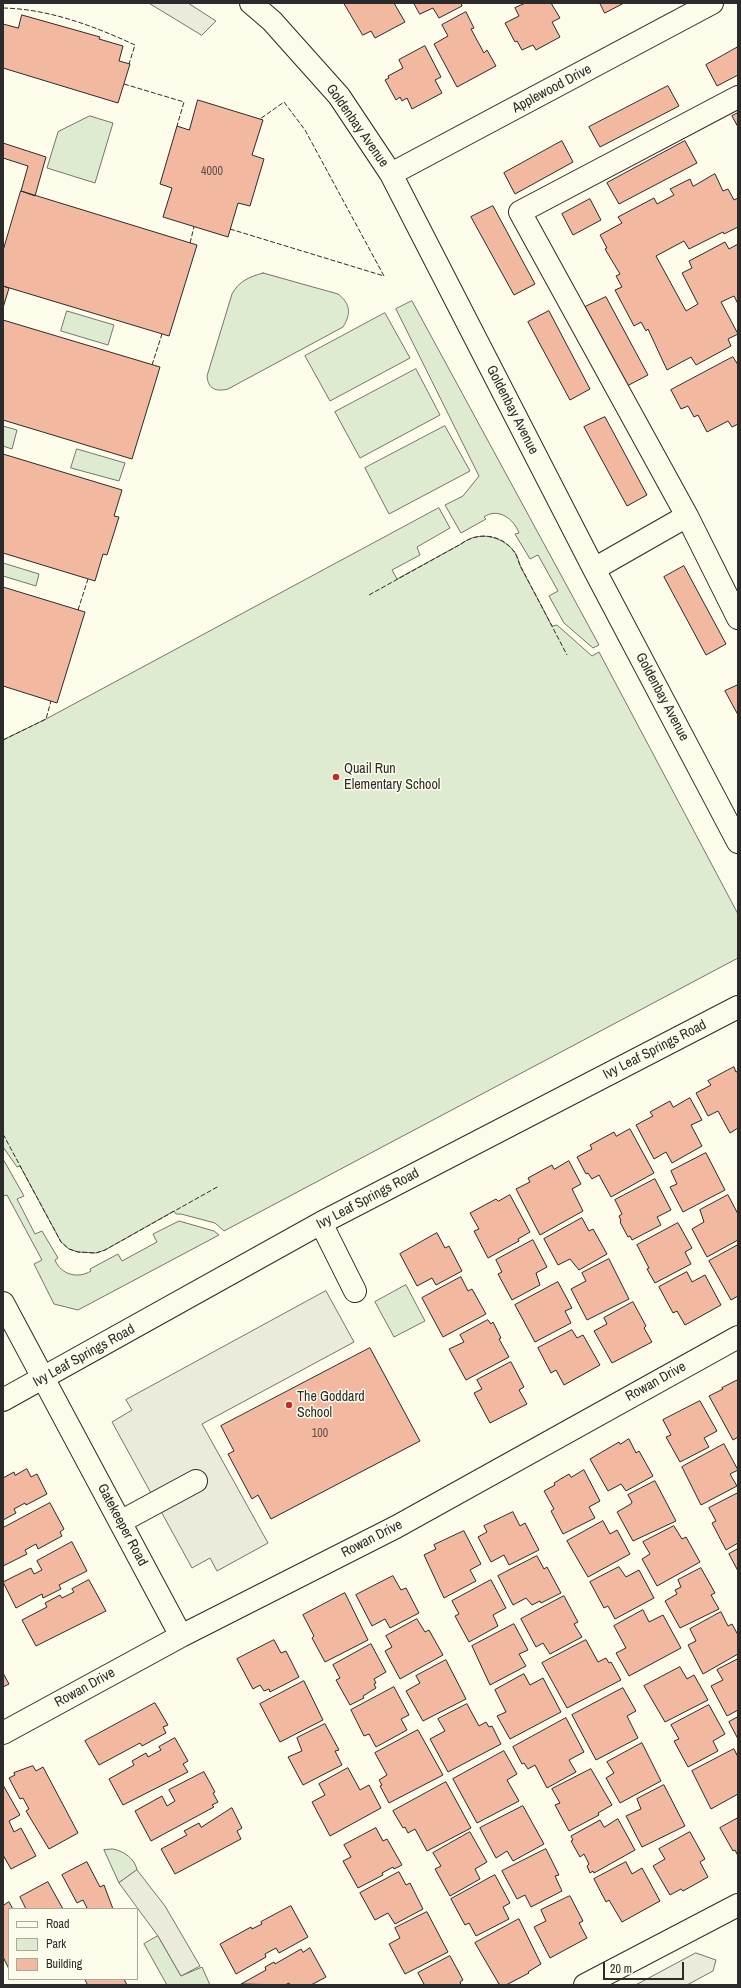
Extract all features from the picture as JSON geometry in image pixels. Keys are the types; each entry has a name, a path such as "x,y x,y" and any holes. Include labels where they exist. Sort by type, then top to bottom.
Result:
{"street":[{"name":"Goldenbay Avenue","path":"251,3 272,21 339,96 391,174 594,569 738,842"},
{"name":"Applewood Drive","path":"391,174 712,3"},
{"path":"738,97 520,212 687,516 738,618"},
{"path":"594,569 687,516"},
{"name":"Ivy Leaf Springs Road","path":"3,1400 321,1223 738,1007"},
{"path":"321,1223 355,1291"},
{"path":"3,1303 44,1378"},
{"name":"Rowan Drive","path":"3,1733 181,1636 396,1527 738,1337"},
{"name":"Gatekeeper Road","path":"44,1378 181,1636"},
{"path":"120,1522 196,1481"},
{"path":"585,1985 738,1905"}],"green space":[{"path":"90,116 113,123 95,183 47,168 58,132"},
{"path":"263,273 338,294 347,305 348,313 346,322 343,327 228,389 216,390 209,384 207,376 232,294 245,280"},
{"path":"412,301 599,645 593,648 564,623 549,596 558,591 538,555 530,559 515,534 519,533 517,528 509,519 500,514 489,514 484,517 486,519 461,533 445,505 463,496 479,476 396,309"},
{"path":"67,311 114,325 108,345 61,331"},
{"path":"385,313 410,358 330,401 305,356"},
{"path":"416,369 440,415 360,458 335,412"},
{"path":"3,426 17,430 12,449 3,446"},
{"path":"445,426 470,471 389,514 365,468"},
{"path":"77,449 125,463 119,481 71,468"},
{"path":"439,508 450,528 417,547 420,555 392,570 397,579 474,537 482,536 496,538 514,551 521,568 552,626 557,625 592,656 599,652 738,914 738,958 224,1231 215,1223 176,1214 174,1211 105,1250 96,1253 78,1252 69,1249 61,1242 20,1166 17,1167 3,1147 3,740 46,719"},
{"path":"3,563 39,574 36,586 3,576"},
{"path":"3,1159 24,1196 17,1199 35,1234 42,1231 58,1258 55,1260 58,1265 61,1269 70,1274 81,1275 91,1271 90,1269 118,1254 122,1261 157,1242 153,1234 179,1221 214,1231 219,1235 78,1310 54,1304 34,1264 42,1260 7,1195 3,1196"},
{"path":"406,1285 425,1321 394,1337 375,1302"},
{"path":"113,1849 128,1856 134,1862 137,1870 119,1883 104,1850"},
{"path":"158,1936 181,1976 202,1967 210,1985 167,1985 144,1944"}],"shaded area":[{"path":"149,3 188,3 216,21 202,35"},
{"path":"326,1291 354,1342 202,1424 268,1543 217,1571 210,1558 192,1568 112,1422 132,1410 126,1400"},
{"path":"137,1870 165,1906 200,1966 181,1976 158,1936 119,1883"},
{"path":"696,1953 716,1960 713,1971 687,1985 636,1985"}],"building":[{"path":"344,3 394,3 405,22 375,38 371,31 363,35"},
{"path":"414,3 461,3 462,6 439,18 433,8 420,14"},
{"path":"526,3 551,3 560,18 552,22 560,37 536,50 533,45 522,50 517,41 515,42 505,23 519,16 515,8"},
{"path":"600,3 624,3 605,13"},
{"path":"466,12 474,28 471,29 484,53 487,50 496,66 457,87 434,44 448,36 442,25"},
{"path":"22,15 100,37 99,39 123,46 119,61 130,64 118,103 3,68 3,24 18,28"},
{"path":"425,46 441,77 435,80 442,93 412,109 407,98 402,101 400,97 396,100 385,80 389,78 388,76 403,68 399,60"},
{"path":"738,47 738,75 717,86 706,65"},
{"path":"668,86 679,106 600,147 589,127"},
{"path":"198,100 263,120 252,155 264,159 250,206 238,203 228,237 163,217 172,188 160,184 177,126 189,130"},
{"path":"738,113 738,127 732,116"},
{"path":"562,141 573,162 515,194 504,173"},
{"path":"685,141 697,163 619,204 607,183"},
{"path":"3,143 46,157 35,196 21,191 28,166 3,158"},
{"path":"715,174 723,191 728,189 734,200 738,198 738,227 724,234 723,232 689,249 684,241 656,256 686,311 698,304 682,273 692,268 689,261 725,242 729,249 738,244 738,304 734,296 721,302 738,334 728,339 731,346 696,365 691,357 667,370 648,329 646,331 641,322 634,326 615,290 622,287 616,276 620,274 605,249 607,248 600,235 622,223 618,217 654,198 657,204 674,195 670,189 690,179 693,186"},
{"path":"21,191 197,245 169,336 3,286 3,251"},
{"path":"590,199 601,220 573,235 562,214"},
{"path":"493,206 535,284 514,295 471,217"},
{"path":"3,286 9,288 3,308"},
{"path":"606,297 648,375 627,386 585,307"},
{"path":"549,311 590,389 570,400 528,322"},
{"path":"3,320 160,367 132,459 3,420"},
{"path":"733,357 738,365 738,424 732,427 728,421 707,432 698,415 694,417 688,406 681,409 671,390"},
{"path":"605,417 647,495 627,506 584,427"},
{"path":"3,454 122,490 114,516 119,517 107,555 103,554 95,581 3,553"},
{"path":"684,566 726,644 706,655 664,577"},
{"path":"3,587 85,612 57,703 3,686"},
{"path":"738,685 738,715 725,691"},
{"path":"734,1067 736,1072 738,1071 738,1128 730,1133 718,1111 708,1116 696,1093 711,1085 708,1081"},
{"path":"690,1098 702,1120 691,1125 702,1146 672,1163 666,1152 654,1159 636,1125 653,1116 650,1112 670,1101 673,1107"},
{"path":"630,1129 654,1173 611,1197 599,1175 592,1179 588,1173 586,1174 577,1157 592,1149 590,1145 614,1132 616,1136"},
{"path":"706,1153 725,1190 683,1212 670,1187 677,1184 671,1171"},
{"path":"569,1161 581,1184 572,1189 583,1211 540,1235 516,1189 530,1182 528,1178 552,1165 554,1169"},
{"path":"655,1179 671,1210 657,1217 661,1225 632,1240 630,1236 628,1237 620,1222 619,1216 622,1214 615,1200"},
{"path":"510,1195 530,1232 518,1239 519,1241 488,1258 474,1231 479,1229 470,1213 496,1199 498,1201"},
{"path":"728,1195 738,1214 738,1240 707,1257 692,1229 704,1222 700,1210"},
{"path":"582,1218 589,1231 593,1229 607,1254 579,1270 570,1259 558,1265 544,1239"},
{"path":"678,1223 692,1248 685,1252 691,1264 655,1283 647,1269 649,1268 637,1245"},
{"path":"437,1233 445,1248 449,1246 462,1271 436,1285 432,1278 417,1286 400,1254"},
{"path":"533,1240 547,1267 536,1273 540,1285 512,1300 498,1274 502,1272 496,1260"},
{"path":"738,1245 738,1296 731,1300 709,1261"},
{"path":"609,1259 629,1299 587,1320 571,1289 586,1281 582,1273"},
{"path":"687,1272 692,1282 705,1275 721,1305 685,1325 677,1311 673,1313 659,1287"},
{"path":"461,1277 468,1291 472,1289 486,1314 443,1337 422,1298"},
{"path":"558,1282 572,1308 565,1311 571,1323 535,1342 515,1305"},
{"path":"633,1302 646,1326 644,1328 652,1342 612,1363 594,1331 607,1324 604,1318"},
{"path":"488,1320 491,1324 493,1322 501,1338 499,1339 509,1357 466,1380 449,1349 464,1342 460,1335"},
{"path":"572,1330 577,1338 583,1335 600,1365 564,1385 556,1370 551,1373 538,1348"},
{"path":"370,1348 420,1441 271,1519 258,1495 252,1499 228,1454 234,1451 221,1426"},
{"path":"511,1362 524,1387 519,1390 527,1404 490,1423 474,1393 482,1389 477,1380"},
{"path":"738,1380 738,1437 733,1440 709,1396"},
{"path":"700,1401 717,1431 704,1438 709,1447 680,1462 666,1437 671,1435 663,1420"},
{"path":"629,1439 636,1453 639,1451 653,1476 626,1491 621,1484 608,1491 590,1459 619,1442 620,1444"},
{"path":"724,1444 738,1470 730,1474 737,1486 701,1505 682,1467"},
{"path":"27,1469 31,1477 37,1474 47,1494 26,1505 25,1503 14,1509 16,1513 3,1520 3,1478 14,1472 15,1475"},
{"path":"584,1470 600,1501 589,1507 595,1518 563,1534 551,1511 554,1509 544,1491 555,1485 554,1483 569,1474 571,1477"},
{"path":"655,1481 676,1521 633,1541 617,1512 631,1504 632,1502 628,1495"},
{"path":"738,1493 738,1543 726,1550 712,1523 716,1521 709,1508"},
{"path":"50,1503 64,1529 60,1532 62,1536 38,1549 36,1544 25,1550 27,1554 3,1566 3,1528"},
{"path":"513,1512 520,1526 525,1523 539,1550 509,1565 504,1555 491,1562 478,1537 487,1532 484,1526"},
{"path":"603,1521 610,1534 617,1530 630,1554 588,1577 567,1541"},
{"path":"674,1526 682,1539 686,1537 700,1562 657,1586 642,1559 650,1554 643,1542"},
{"path":"464,1531 481,1564 470,1570 476,1581 444,1598 424,1555 436,1549 434,1545"},
{"path":"72,1542 87,1571 59,1585 61,1589 43,1598 42,1594 16,1608 3,1582 31,1568 34,1574 42,1570 37,1561"},
{"path":"738,1549 738,1571 729,1554"},
{"path":"537,1556 544,1569 547,1567 561,1593 541,1603 540,1601 532,1605 526,1598 513,1605 498,1576"},
{"path":"619,1567 626,1577 639,1570 654,1598 615,1619 608,1606 604,1608 590,1582"},
{"path":"701,1568 715,1593 711,1595 719,1609 680,1628 665,1601 677,1594 675,1590 681,1587 678,1580"},
{"path":"393,1576 401,1590 406,1588 419,1613 390,1628 385,1619 372,1626 356,1595"},
{"path":"89,1580 106,1611 36,1646 22,1620 47,1607 45,1603 60,1595 62,1598 74,1592 72,1589"},
{"path":"491,1580 506,1608 493,1615 498,1626 469,1642 455,1616 459,1614 452,1601"},
{"path":"345,1593 368,1640 325,1662 312,1638 314,1636 303,1615"},
{"path":"564,1596 578,1622 574,1624 582,1637 550,1654 543,1643 536,1647 521,1619"},
{"path":"643,1610 649,1622 663,1615 681,1648 629,1676 616,1653 626,1648 614,1626"},
{"path":"721,1612 728,1626 732,1624 738,1635 738,1654 703,1674 688,1645 696,1641 690,1629"},
{"path":"417,1619 425,1632 429,1630 443,1655 400,1679 385,1651 392,1647 386,1636"},
{"path":"514,1624 528,1650 519,1654 526,1666 490,1685 472,1646"},
{"path":"274,1640 281,1653 286,1651 299,1677 270,1692 269,1689 264,1691 260,1685 253,1689 237,1659"},
{"path":"586,1640 598,1662 606,1658 609,1663 611,1662 621,1680 567,1708 542,1663"},
{"path":"371,1644 386,1672 374,1679 376,1688 363,1696 364,1698 350,1705 336,1680 340,1678 333,1665"},
{"path":"738,1659 738,1710 727,1716 711,1686 723,1680 717,1670"},
{"path":"446,1660 466,1699 423,1721 406,1691 420,1683 416,1676"},
{"path":"680,1667 687,1679 694,1675 708,1700 665,1722 644,1686"},
{"path":"3,1673 9,1684 3,1687"},
{"path":"524,1674 530,1685 543,1678 561,1712 510,1739 497,1716 506,1712 495,1690"},
{"path":"304,1681 323,1720 280,1742 260,1704"},
{"path":"394,1687 409,1715 401,1719 407,1730 376,1747 369,1734 364,1736 351,1710"},
{"path":"623,1688 636,1711 627,1716 638,1738 596,1760 572,1715"},
{"path":"155,1703 168,1725 163,1727 166,1733 142,1746 140,1743 99,1765 85,1741"},
{"path":"467,1704 479,1726 486,1722 489,1727 492,1726 501,1744 448,1772 430,1739 445,1731 438,1719"},
{"path":"709,1705 725,1734 713,1741 718,1751 688,1767 674,1741 679,1739 671,1725"},
{"path":"738,1717 738,1739 729,1722"},
{"path":"566,1718 584,1752 569,1760 576,1772 547,1788 535,1765 528,1769 524,1763 522,1764 513,1747"},
{"path":"325,1724 339,1750 335,1751 342,1765 303,1785 288,1757 302,1751 297,1738"},
{"path":"418,1730 443,1775 389,1803 380,1786 382,1785 379,1780 387,1775 375,1753"},
{"path":"175,1738 188,1761 183,1764 188,1772 123,1805 109,1779 134,1765 132,1761 146,1753 148,1757 161,1750 159,1747"},
{"path":"642,1743 661,1781 620,1803 606,1778 614,1773 607,1762"},
{"path":"734,1749 738,1757 738,1794 711,1809 692,1771"},
{"path":"504,1751 517,1774 507,1780 519,1801 477,1823 453,1779"},
{"path":"33,1766 36,1771 43,1767 78,1833 49,1849 26,1811 29,1809 23,1798 20,1799 9,1778 15,1775 14,1773"},
{"path":"348,1768 360,1790 369,1785 381,1808 330,1836 312,1802 325,1795 319,1784"},
{"path":"591,1769 612,1805 598,1813 599,1815 569,1831 555,1805 560,1803 552,1789"},
{"path":"204,1772 215,1792 213,1793 218,1802 212,1805 214,1807 151,1841 135,1811 162,1796 167,1806 175,1801 169,1790"},
{"path":"446,1782 471,1828 427,1851 415,1829 408,1833 405,1827 403,1828 393,1811"},
{"path":"3,1785 20,1815 9,1821 14,1832 21,1828 36,1856 11,1869 3,1855"},
{"path":"664,1785 685,1826 642,1847 626,1816 641,1809 637,1799"},
{"path":"523,1806 544,1844 513,1861 507,1851 496,1858 480,1828"},
{"path":"232,1808 242,1828 237,1831 241,1839 175,1874 161,1849 187,1835 184,1831 199,1823 201,1827"},
{"path":"738,1818 738,1856 735,1850 733,1851 720,1828"},
{"path":"618,1819 635,1850 594,1873 593,1871 590,1873 587,1866 589,1864 584,1854 580,1857 571,1841 573,1840 571,1836 600,1820 604,1827"},
{"path":"376,1828 383,1841 387,1839 402,1865 394,1869 393,1867 382,1873 383,1875 358,1888 343,1861 351,1857 344,1845"},
{"path":"470,1832 487,1862 475,1869 480,1879 450,1896 435,1869 441,1866 433,1853"},
{"path":"690,1832 705,1859 700,1862 708,1877 683,1891 681,1889 670,1895 653,1866 665,1859 659,1849"},
{"path":"546,1849 559,1875 555,1876 562,1891 531,1907 525,1895 517,1899 502,1871"},
{"path":"87,1862 100,1887 104,1885 113,1908 87,1908 83,1900 77,1903 62,1875"},
{"path":"626,1862 632,1874 642,1868 660,1901 622,1922 609,1900 606,1902 594,1879"},
{"path":"399,1872 406,1885 410,1883 423,1909 395,1924 388,1913 375,1920 360,1893"},
{"path":"495,1875 510,1903 503,1907 509,1919 476,1936 469,1923 465,1925 451,1899"},
{"path":"48,1882 62,1908 26,1908 20,1897"},
{"path":"570,1896 583,1921 579,1923 587,1938 550,1958 534,1927 546,1921 541,1910"},
{"path":"9,1902 12,1908 8,1908 8,1967 3,1957 3,1906"},
{"path":"291,1906 308,1937 279,1953 276,1948 265,1954 266,1957 236,1974 220,1944 251,1927 252,1929 262,1924 261,1922"},
{"path":"427,1912 448,1952 405,1974 389,1944 400,1938 395,1928"},
{"path":"519,1919 541,1964 528,1972 529,1973 506,1985 502,1985 499,1984 475,1943"},
{"path":"310,1948 326,1977 311,1985 290,1985 289,1983 285,1985 241,1984 266,1970 265,1967 274,1962 275,1964 301,1949 303,1952"},
{"path":"450,1956 463,1980 460,1982 461,1985 423,1985 424,1984 418,1973"},
{"path":"86,1980 124,1980 127,1985 88,1985"}],"fence":[{"path":"3,8 20,9 54,15 87,25 135,45 129,64"},
{"path":"124,84 184,102 177,126"},
{"path":"230,229 384,276 305,130 284,102 260,119"},
{"path":"190,243 194,227"},
{"path":"152,365 162,334"},
{"path":"369,595 468,540 482,536 497,538 504,542 515,553 567,655"},
{"path":"78,610 88,579"},
{"path":"3,740 46,719 51,701"},
{"path":"3,1134 61,1242 69,1249 78,1252 96,1253 105,1250 219,1186"}],"place":[{"name":"Quail Run Elementary School","path":"336,777"},
{"name":"The Goddard School","path":"289,1405"}]}
